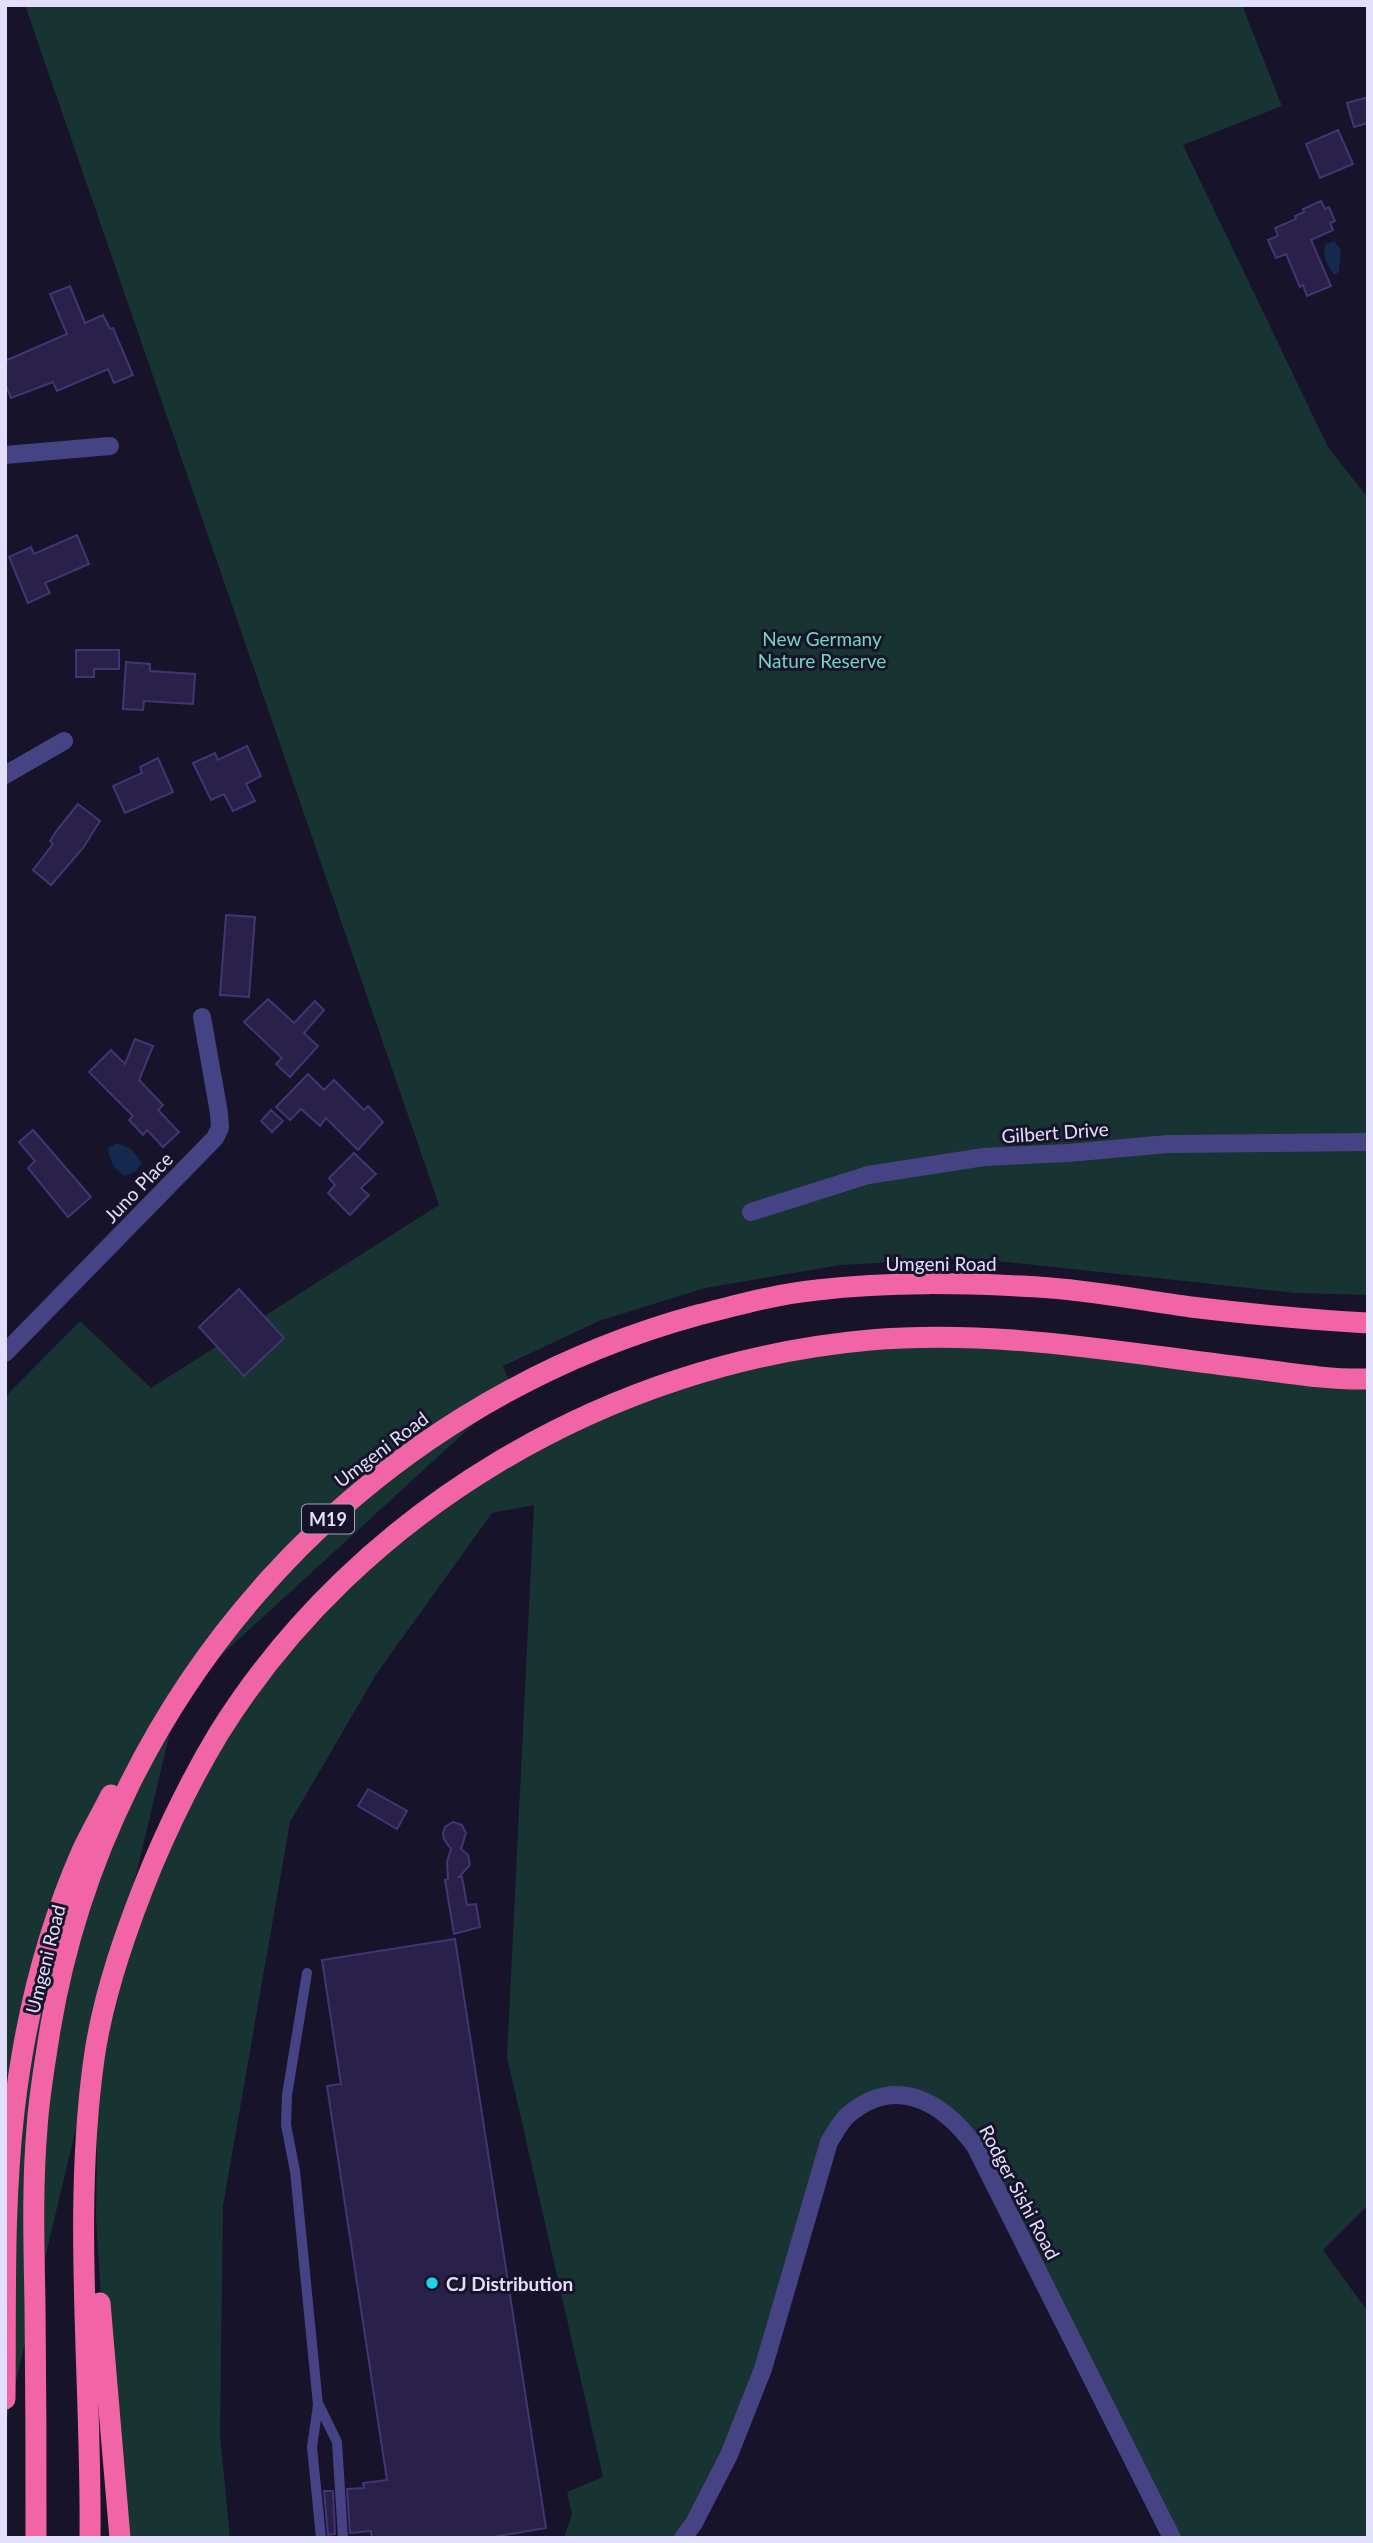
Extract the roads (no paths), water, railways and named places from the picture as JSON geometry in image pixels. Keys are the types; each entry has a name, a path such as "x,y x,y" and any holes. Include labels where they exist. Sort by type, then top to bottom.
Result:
{"highway":[{"name":"Umgeni Road","path":"36,2538 34,2210 37,2126 51,2026 70,1937 99,1856 131,1780 179,1694 233,1620 290,1556 367,1486 452,1425 512,1389 573,1358 657,1326 741,1304 813,1290 895,1284 1042,1287 1270,1316 1368,1323"},
{"name":"M19","path":"90,2538 86,2174 94,2056 114,1971 140,1896 171,1820 220,1732 273,1658 329,1596 377,1550 476,1476 532,1442 641,1392 688,1376 789,1351 869,1340 941,1336 1021,1340 1368,1379"},
{"path":"5,2399 6,2234 13,2115 37,1984 57,1916 82,1851 115,1787 179,1694"},
{"path":"94,2056 94,2219 120,2538"}],"street":[{"path":"5,455 110,446"},
{"path":"5,775 64,741"},
{"name":"Juno Place","path":"5,1353 215,1138 220,1128 219,1113 202,1017"},
{"name":"Gilbert Drive","path":"751,1212 868,1175 984,1157 1168,1144 1368,1142"},
{"name":"Rodger Sishi Road","path":"683,2538 694,2523 729,2455 763,2369 829,2142 846,2117 865,2104 884,2097 909,2095 934,2105 950,2116 975,2146 1172,2538"}],"lane":[{"path":"307,1973 287,2095 286,2125 295,2171 318,2404 312,2447 321,2538"},
{"path":"318,2404 337,2442 343,2538"}],"water":[{"path":"1334,241 1341,250 1339,272 1334,275 1324,249 1325,245"},
{"path":"117,1143 131,1149 142,1162 136,1171 125,1176 115,1167 110,1157 108,1148"}],"place":[{"name":"CJ Distribution","path":"432,2283"}],"park label":[{"name":"New Germany Nature Reserve","path":"822,649"}]}
